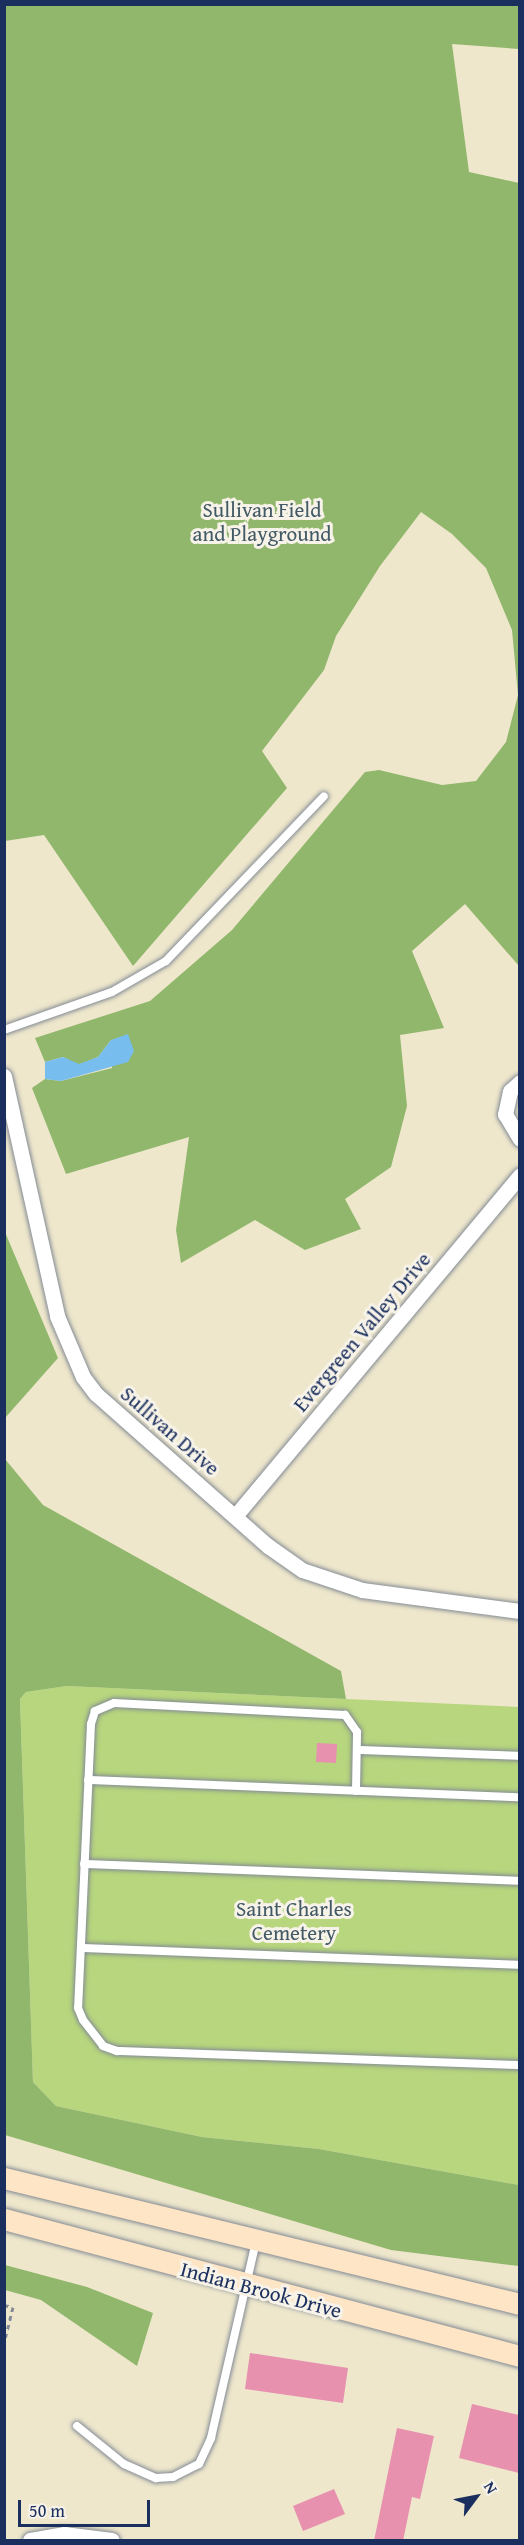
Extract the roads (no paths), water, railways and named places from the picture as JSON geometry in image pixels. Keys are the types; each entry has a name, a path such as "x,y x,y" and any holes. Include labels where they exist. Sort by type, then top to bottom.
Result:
{"main road":[{"name":"Indian Brook Drive","path":"4,2178 519,2304"},
{"name":"Indian Brook Drive","path":"4,2219 245,2286 519,2356"}],"street":[{"name":"Sullivan Drive","path":"4,1076 57,1316 82,1377 141,1436 236,1515 268,1546 321,1578 362,1590 519,1611"},
{"path":"519,1082 510,1091 505,1114 519,1139"},
{"name":"Evergreen Valley Drive","path":"236,1515 519,1174"},
{"path":"30,2541 64,2534 112,2541"}],"lane":[{"path":"4,1030 112,993 166,961 324,796"},
{"path":"356,1791 357,1732 345,1715 114,1703 95,1711 91,1724 78,2008 92,2035 103,2046 117,2051 519,2065"},
{"path":"358,1750 519,1756"},
{"path":"88,1780 519,1797"},
{"path":"84,1864 519,1881"},
{"path":"81,1948 519,1965"},
{"path":"77,2426 124,2464 156,2478 173,2477 199,2463 211,2438 256,2241"}],"water":[{"path":"128,1034 134,1051 128,1062 61,1081 45,1079 45,1062 63,1057 79,1064 98,1057 111,1040"}],"park label":[{"name":"Sullivan Field and Playground","path":"262,522"},
{"name":"Saint Charles Cemetery","path":"294,1921"}]}
